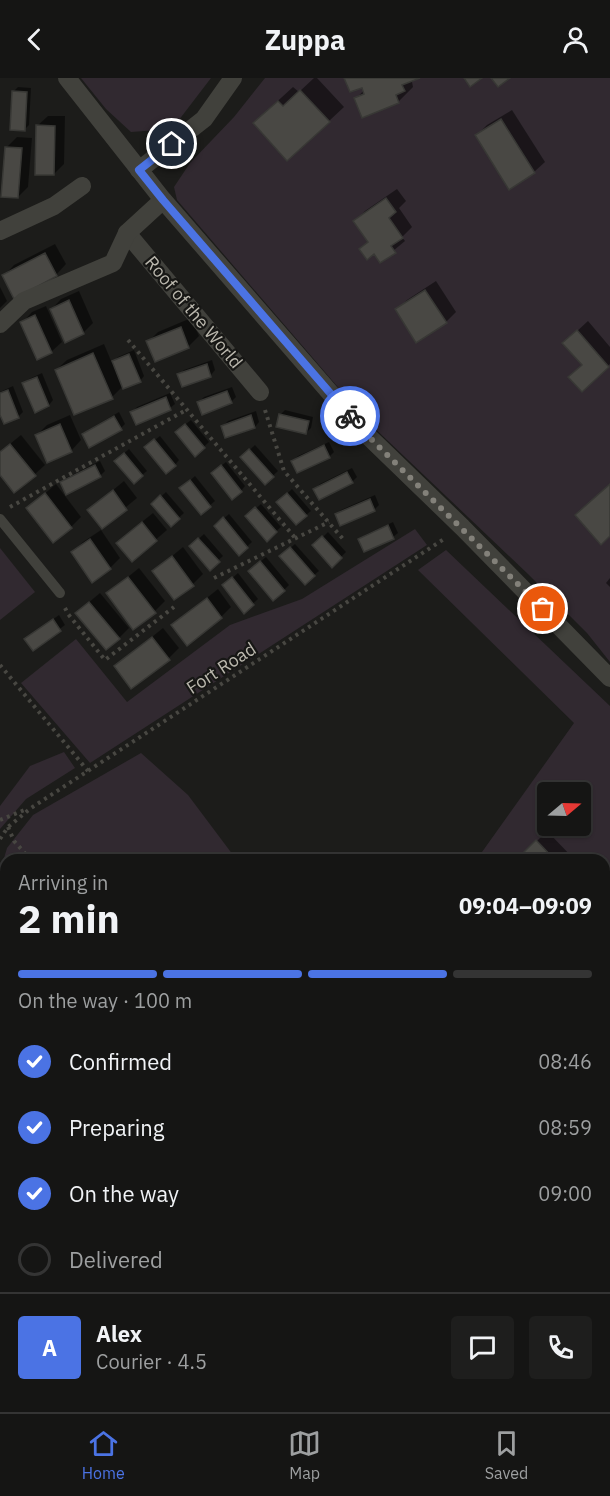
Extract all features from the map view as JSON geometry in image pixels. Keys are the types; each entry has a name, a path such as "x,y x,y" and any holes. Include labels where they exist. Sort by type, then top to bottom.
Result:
{"street":[{"path":"67,78 163,200 365,433 462,527 610,678"},
{"path":"139,170 204,119 233,78"},
{"path":"0,231 54,206 82,186"},
{"name":"Roof of the World","path":"0,324 24,302 113,263 127,233 163,200"},
{"name":"Roof of the World","path":"127,233 260,392"}],"lane":[{"path":"0,519 60,593"}],"path":[{"path":"128,340 296,539"},
{"path":"260,392 284,471 343,539"},
{"path":"6,509 186,410"},
{"path":"213,578 329,522"},
{"name":"Fort Road","path":"0,839 8,827 31,808 462,527"},
{"path":"60,593 68,614 105,660 174,607"},
{"path":"0,665 88,771"},
{"path":"0,820 31,808"},
{"path":"8,827 14,841 26,854"}],"shaded area":[{"path":"81,78 211,78 172,129 131,132 106,109"},
{"path":"265,78 610,78 610,662 587,633 528,574 367,421 177,200 174,187 190,163 234,117"},
{"path":"415,529 427,545 90,763 21,683 76,639 127,702 230,625 302,599"},
{"path":"0,548 35,592 0,620"},
{"path":"446,550 610,706 610,854 481,854 574,723 418,570"},
{"path":"64,752 75,768 26,799 0,829 0,806 30,766"},
{"path":"141,753 188,795 232,854 5,854 7,848 33,815"}],"building":[{"path":"344,78 420,78 402,85 405,91 396,95 399,103 362,118 354,98 364,94 362,88 350,92"},
{"path":"464,78 482,78 470,87"},
{"path":"491,78 510,78 498,87"},
{"path":"300,90 330,122 287,161 253,123 278,101 283,106"},
{"path":"12,91 27,92 25,131 10,130"},
{"path":"501,119 535,173 509,190 475,135"},
{"path":"36,125 55,126 54,175 35,175"},
{"path":"5,147 22,148 18,198 1,197"},
{"path":"386,198 396,212 389,218 403,238 391,246 396,253 380,263 374,254 367,260 359,249 368,242 353,221"},
{"path":"45,253 57,276 14,299 2,275"},
{"path":"425,290 447,323 416,343 395,309"},
{"path":"69,300 84,334 65,343 50,309"},
{"path":"35,315 52,353 37,360 20,322"},
{"path":"181,327 189,348 155,362 146,341"},
{"path":"577,330 609,367 582,392 568,377 582,365 562,343"},
{"path":"93,353 113,399 74,415 55,370"},
{"path":"129,354 141,382 123,389 112,361"},
{"path":"207,364 211,377 182,387 177,374"},
{"path":"37,377 49,406 35,413 22,383"},
{"path":"8,390 19,418 4,424 0,415 0,393"},
{"path":"227,391 232,403 202,415 197,402"},
{"path":"166,397 171,410 136,425 130,412"},
{"path":"279,414 309,421 306,434 276,427"},
{"path":"251,415 255,428 225,438 221,426"},
{"path":"114,416 122,430 89,448 82,434"},
{"path":"60,424 72,452 47,463 35,435"},
{"path":"185,424 205,448 195,457 175,432"},
{"path":"154,439 176,466 166,474 144,447"},
{"path":"10,444 36,476 14,493 0,475 0,452"},
{"path":"324,445 330,458 297,473 291,461"},
{"path":"249,449 274,477 265,485 240,457"},
{"path":"124,453 143,476 134,484 114,461"},
{"path":"95,465 101,477 66,495 60,482"},
{"path":"221,465 242,492 232,500 211,473"},
{"path":"347,472 353,483 319,500 313,489"},
{"path":"190,480 211,507 201,515 179,488"},
{"path":"610,484 610,536 601,545 575,515"},
{"path":"113,490 127,510 102,529 87,510"},
{"path":"45,493 72,528 53,543 26,508"},
{"path":"287,493 307,516 296,525 276,502"},
{"path":"160,495 180,519 171,527 151,504"},
{"path":"370,499 375,511 340,526 335,514"},
{"path":"255,507 277,532 267,542 245,516"},
{"path":"223,517 248,548 239,556 214,526"},
{"path":"142,522 157,541 132,562 116,543"},
{"path":"388,525 394,539 364,552 358,539"},
{"path":"322,536 342,558 332,568 312,545"},
{"path":"198,538 220,562 210,571 189,546"},
{"path":"90,539 111,569 92,583 71,552"},
{"path":"290,547 315,576 305,585 279,556"},
{"path":"172,556 194,586 174,600 152,571"},
{"path":"260,561 285,591 273,601 248,571"},
{"path":"128,577 156,613 133,630 106,593"},
{"path":"232,577 254,605 244,614 222,585"},
{"path":"207,598 222,618 187,646 171,625"},
{"path":"89,602 120,639 106,650 75,613"},
{"path":"53,619 61,631 33,651 24,639"},
{"path":"152,637 170,660 131,689 114,666"},
{"path":"536,840 549,854 522,854"}],"way so far":[{"path":"350,416 543,609"}],"route":[{"path":"172,144 139,170 350,416"}]}
